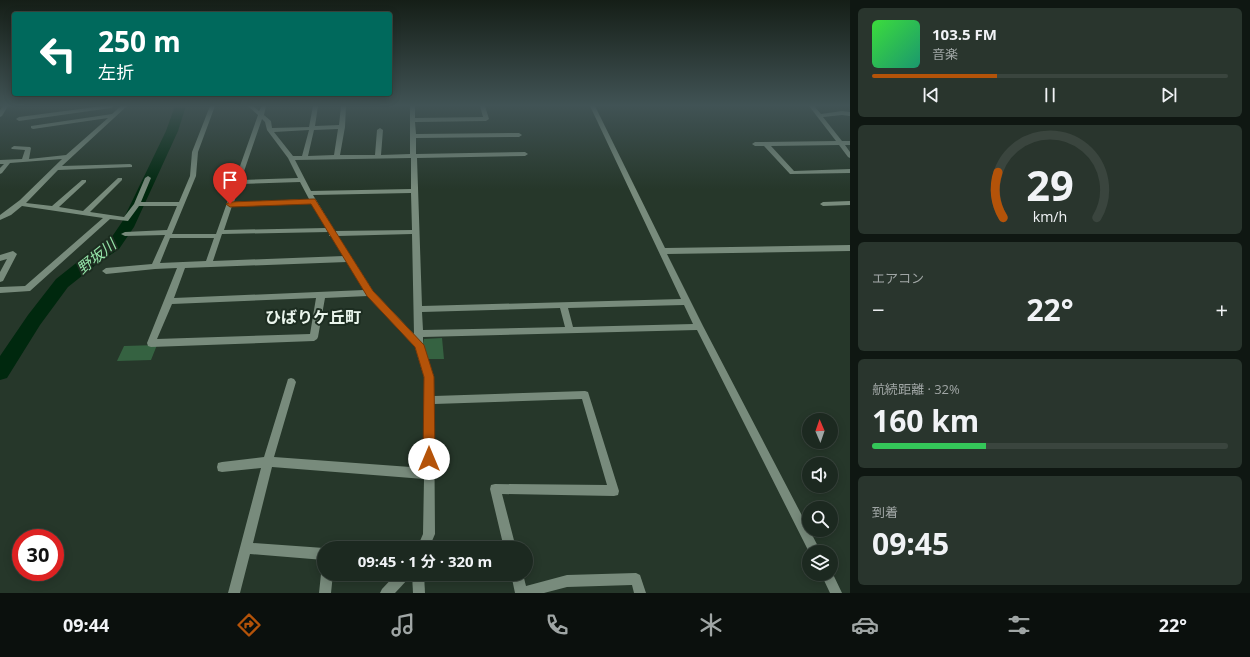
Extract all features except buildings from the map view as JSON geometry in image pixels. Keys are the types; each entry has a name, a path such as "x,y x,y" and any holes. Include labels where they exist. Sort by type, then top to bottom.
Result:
{"street":[{"path":"0,218 10,213 21,204 56,168 94,134"},
{"path":"154,266 193,176 195,152 202,134"},
{"path":"208,265 255,134"},
{"path":"273,134 290,158 331,232 370,293 420,345"},
{"path":"304,158 310,134"},
{"path":"338,157 341,134"},
{"path":"378,157 380,134"},
{"path":"605,134 699,327 811,545"},
{"path":"834,134 850,156"},
{"path":"426,541 429,534 429,377 420,345 419,334 413,136 519,135"},
{"path":"755,144 850,143"},
{"path":"766,144 792,173 850,171"},
{"path":"14,148 28,148 25,161"},
{"path":"290,158 525,154"},
{"path":"0,162 70,156"},
{"path":"0,172 9,161"},
{"path":"56,168 130,166"},
{"path":"21,204 126,219 137,204 148,178"},
{"path":"85,213 120,179"},
{"path":"238,182 302,180"},
{"path":"54,209 84,181"},
{"path":"309,193 415,191"},
{"path":"230,204 313,201"},
{"path":"822,204 850,203"},
{"path":"137,204 182,204"},
{"path":"0,290 27,289 109,217"},
{"path":"125,234 416,232"},
{"path":"662,251 850,248"},
{"path":"0,258 13,254 0,279"},
{"path":"106,271 154,266 348,259"},
{"path":"182,266 169,301 150,343 314,337 321,295"},
{"path":"169,301 370,293"},
{"path":"418,309 687,302"},
{"path":"563,305 570,330"},
{"path":"419,334 699,327"},
{"path":"234,593 268,462 291,382"},
{"path":"429,400 586,395 614,491 495,489 508,541"},
{"path":"222,466 268,462 429,474"},
{"path":"245,548 317,553"},
{"path":"518,581 521,593 568,581 636,579 640,593"},
{"path":"324,593 326,581"},
{"path":"386,593 397,581"},
{"path":"418,581 419,593"},
{"path":"830,581 836,593"}],"green space":[{"path":"442,338 444,359 428,359 422,347 424,339"},
{"path":"157,345 151,360 117,361 124,346"}],"waterway":[{"name":"野坂川","path":"0,372 34,320 62,283 91,260 114,245 129,224 171,134"}],"district":[{"name":"ひばりケ丘町","path":"313,317"}],"route":[{"path":"230,204 313,201 332,234 370,293 420,345 429,377 429,459"}]}
